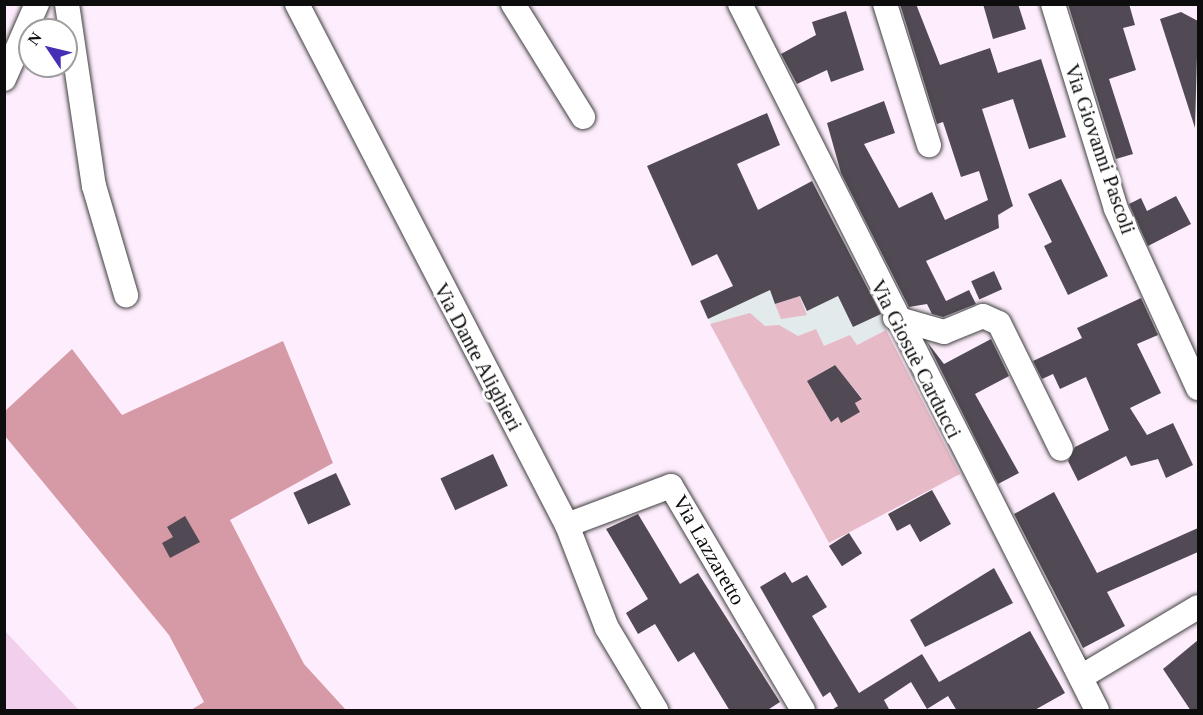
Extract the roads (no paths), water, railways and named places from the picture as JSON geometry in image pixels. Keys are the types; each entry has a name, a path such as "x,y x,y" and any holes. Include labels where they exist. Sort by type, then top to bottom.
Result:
{"street":[{"path":"4,79 37,4"},
{"path":"67,4 94,186 126,295"},
{"name":"Via Dante Alighieri","path":"297,4 567,525 606,628 656,711"},
{"path":"513,4 583,117"},
{"name":"Via Giosuè Carducci","path":"740,4 895,318 1098,711"},
{"path":"885,4 929,146"},
{"name":"Via Giovanni Pascoli","path":"1053,4 1116,209 1198,388"},
{"path":"895,318 944,332 983,316 999,323 1061,449"},
{"name":"Via Lazzaretto","path":"567,525 671,486 803,711"},
{"path":"1081,677 1198,607"}]}
